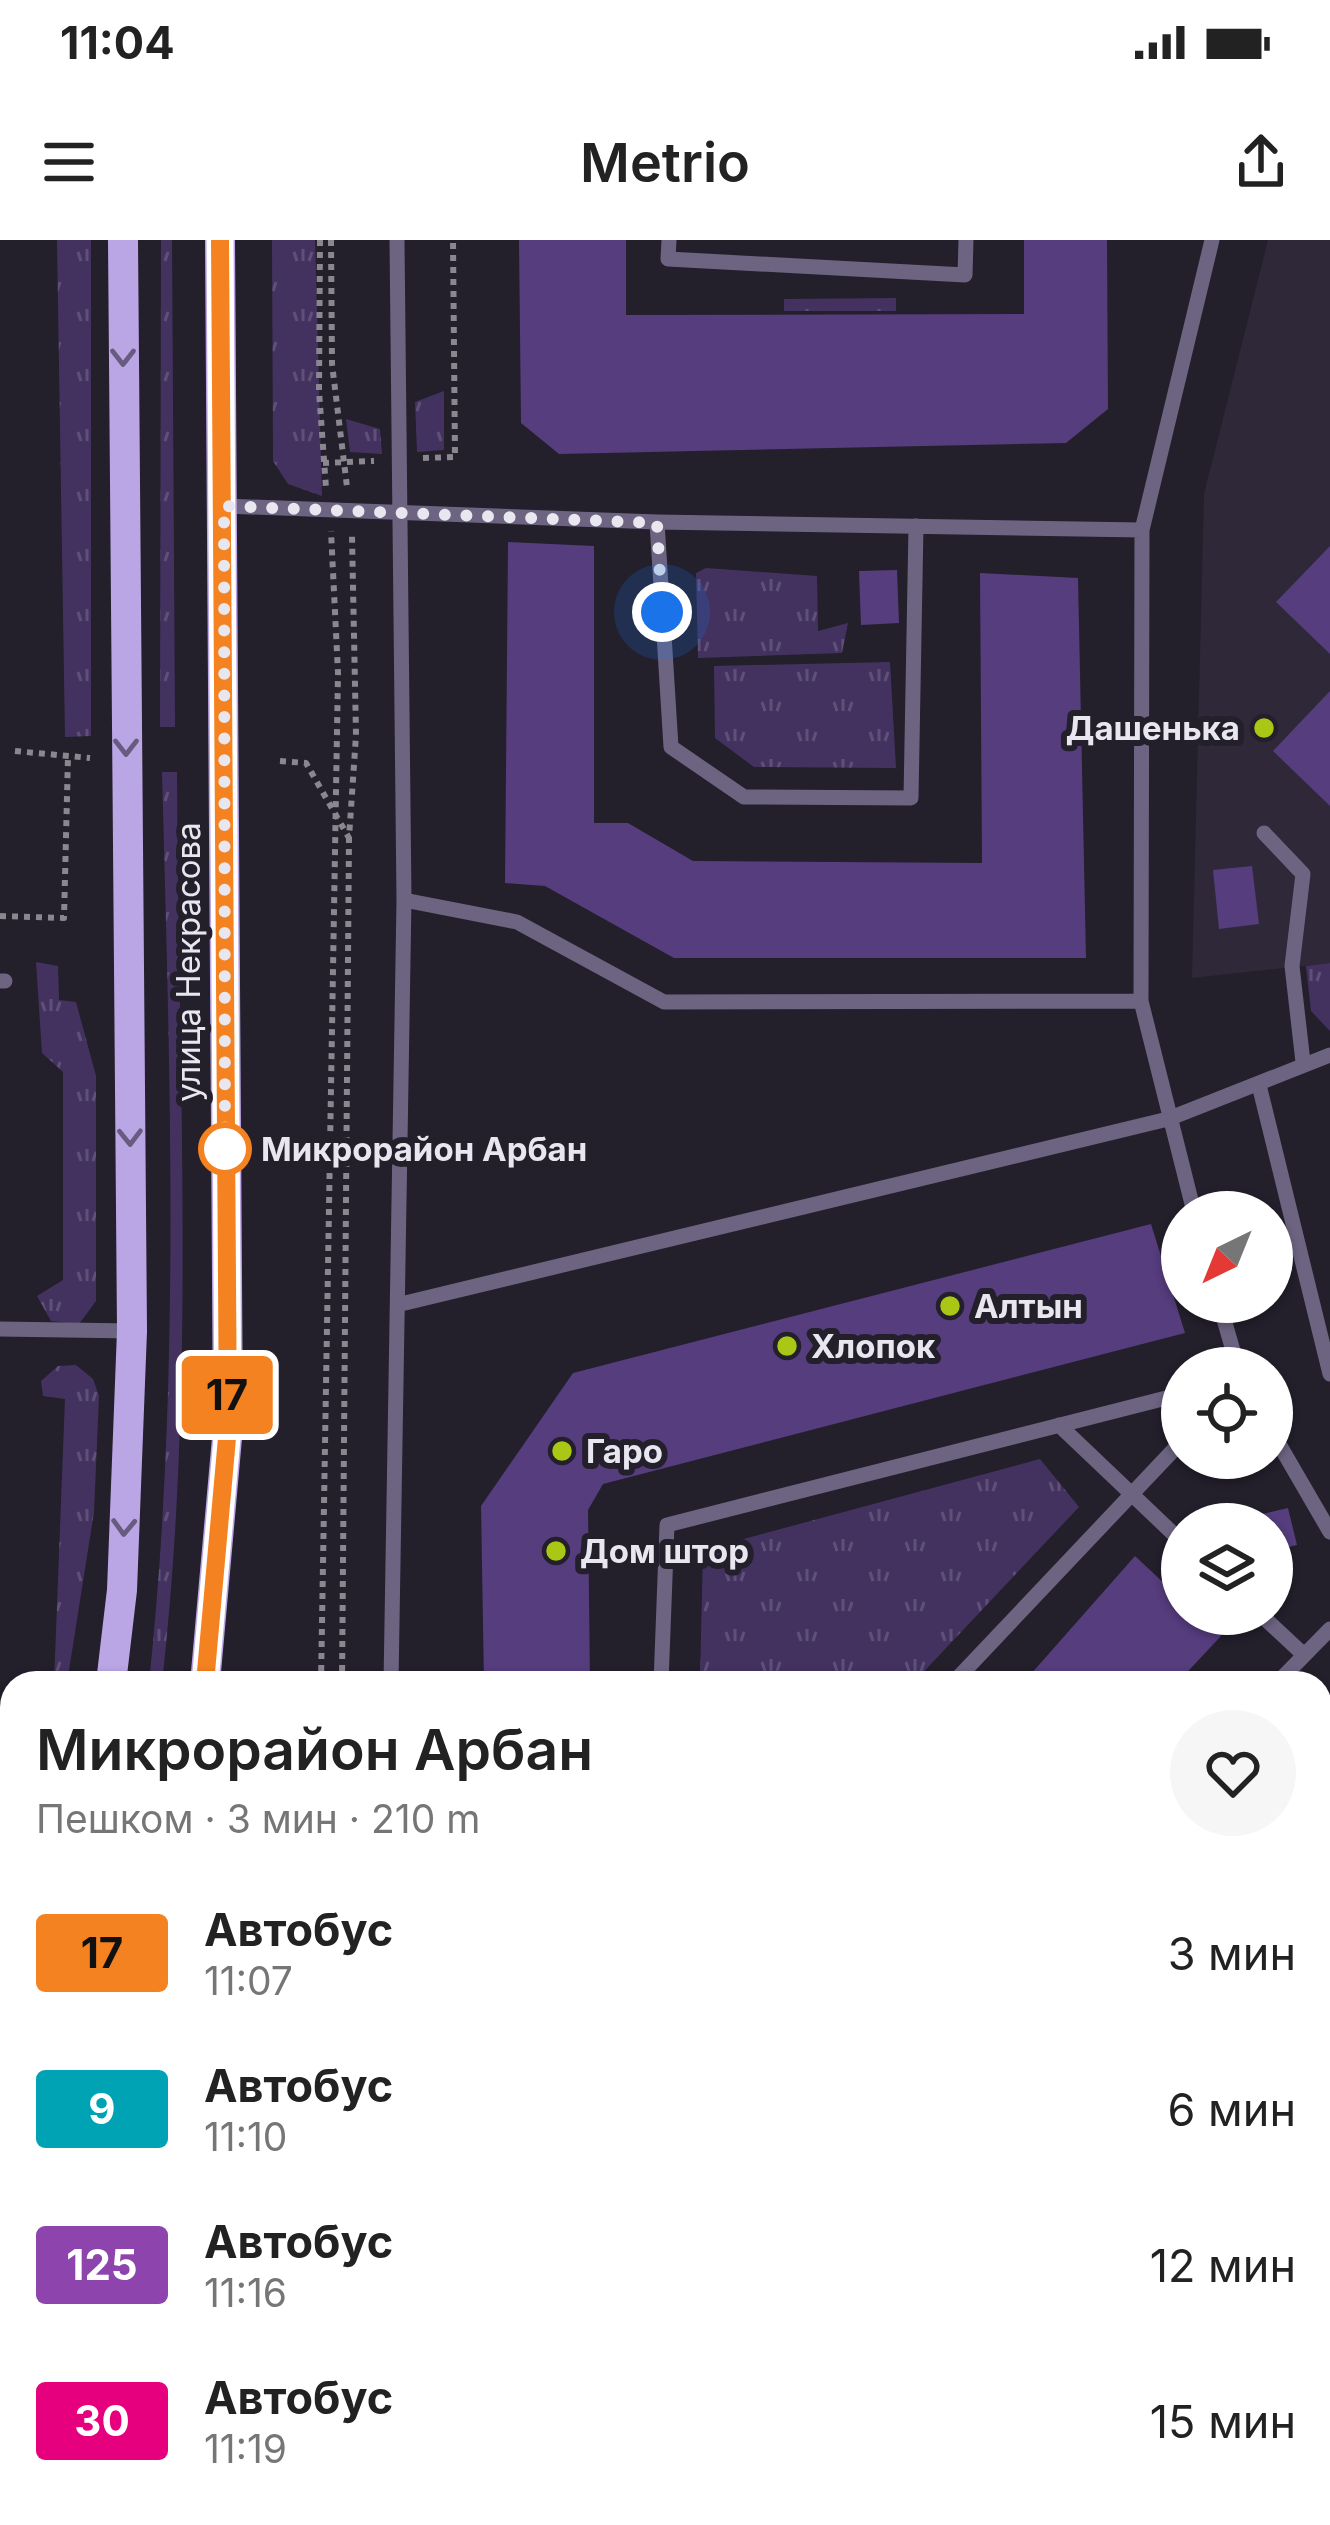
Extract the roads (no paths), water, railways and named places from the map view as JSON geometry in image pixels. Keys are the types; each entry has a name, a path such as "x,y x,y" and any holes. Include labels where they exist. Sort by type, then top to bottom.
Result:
{"main road":[{"name":"улица Некрасова","path":"112,1671 122,1590 132,1331 123,240"},
{"name":"улица Некрасова","path":"207,1671 228,1427 220,240"}],"lane":[{"path":"391,1671 401,1304 404,900 397,240"},
{"path":"669,240 668,259 964,275 966,240"},
{"path":"1188,1191 1141,1000 1142,530 1212,240"},
{"path":"224,506 657,523 1142,530"},
{"path":"657,523 671,747 744,797 911,798 916,526"},
{"path":"1264,833 1303,874 1292,966 1303,1062"},
{"path":"404,900 517,922 664,1002 1141,1000"},
{"path":"401,1304 1168,1119 1330,1055"},
{"path":"1259,1085 1330,1374"},
{"path":"0,1329 132,1331"},
{"path":"661,1671 667,1526 1161,1399"},
{"path":"1059,1425 1161,1523"},
{"path":"964,1671 1161,1463"},
{"path":"1293,1468 1330,1532"},
{"path":"1289,1671 1330,1628"},
{"path":"1283,1635 1304,1655"}],"place":[{"name":"Дашенька","path":"1264,728"},
{"name":"Микрорайон Арбан","path":"225,1149"},
{"name":"Алтын","path":"950,1306"},
{"name":"Хлопок","path":"787,1346"},
{"name":"Гаро","path":"562,1451"},
{"name":"Дом штор","path":"556,1551"}]}
